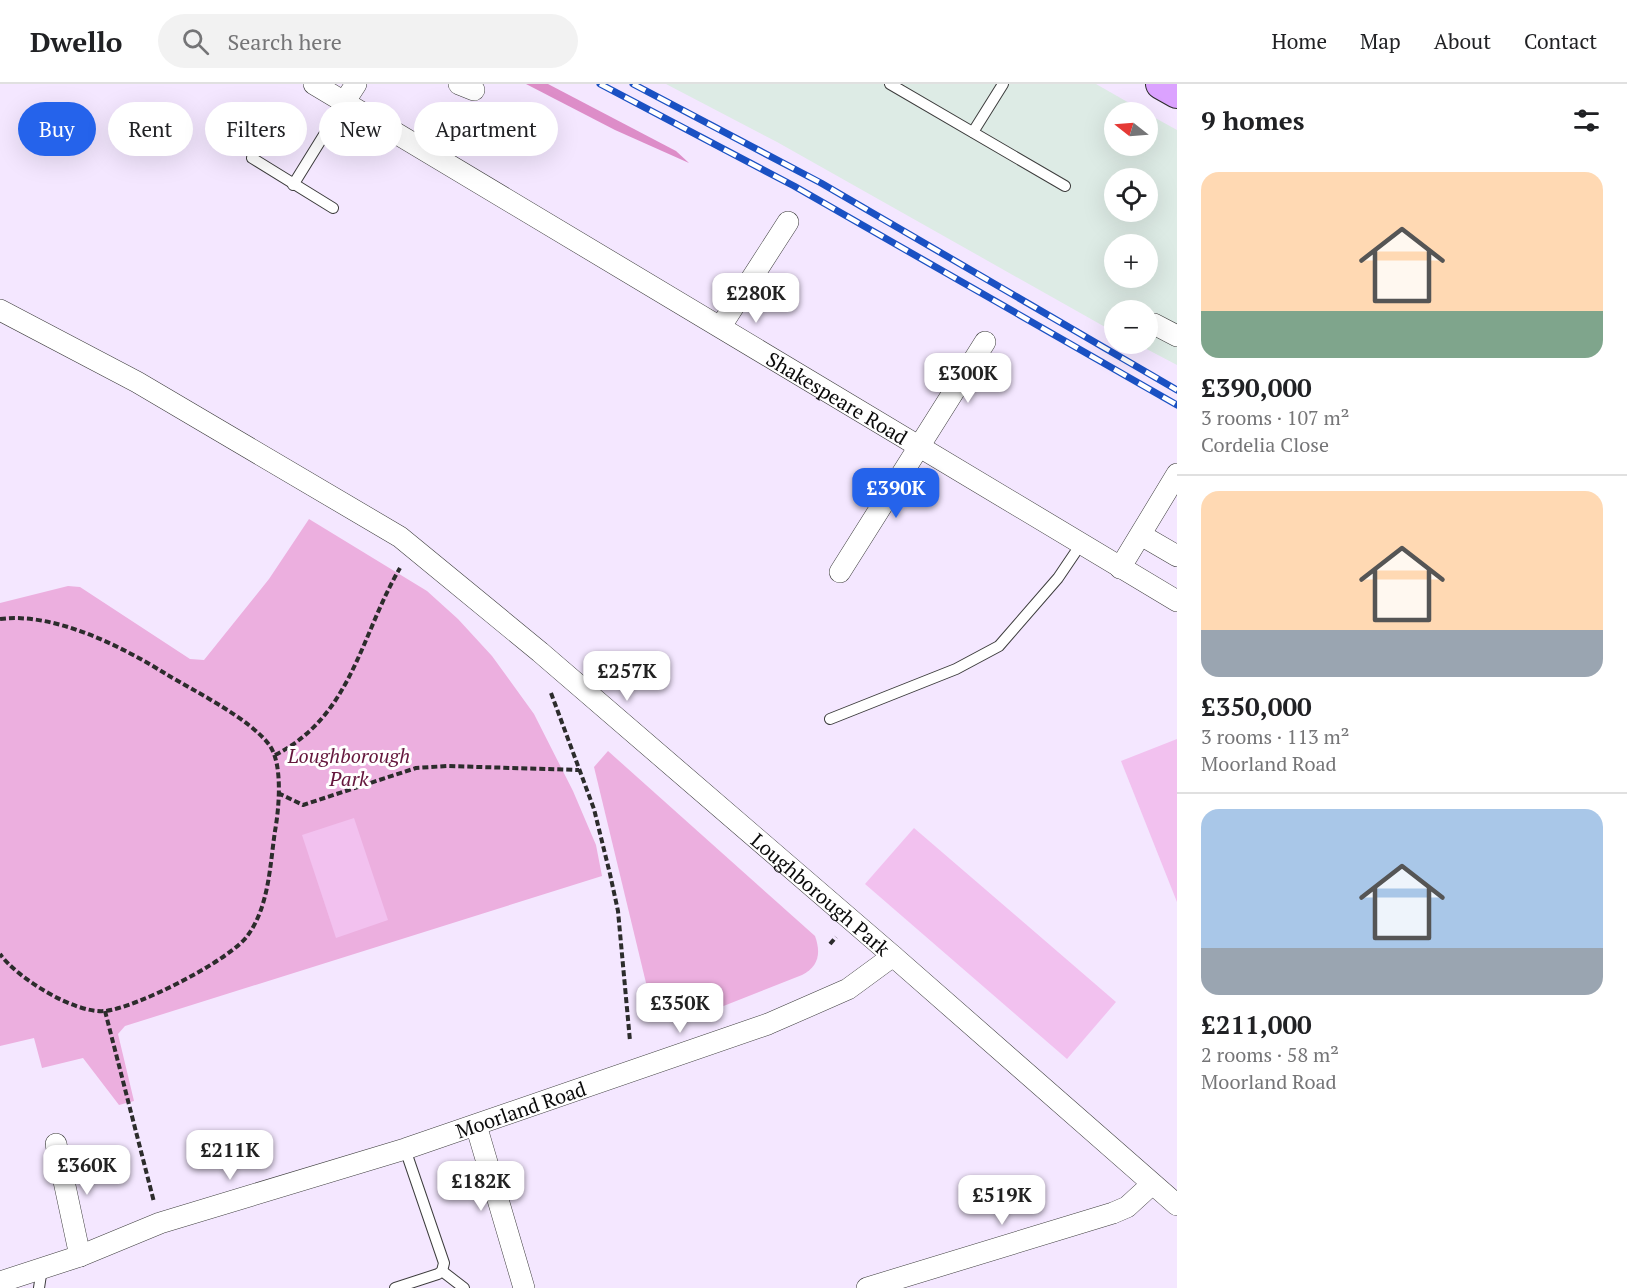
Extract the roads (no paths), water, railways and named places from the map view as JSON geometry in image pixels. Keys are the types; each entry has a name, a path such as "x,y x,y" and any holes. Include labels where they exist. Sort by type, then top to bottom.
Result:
{"main road":[{"path":"1161,84 1177,93"}],"street":[{"name":"Shakespeare Road","path":"314,84 350,92 721,326 1177,601"},
{"path":"721,326 788,222"},
{"name":"Loughborough Park","path":"0,310 137,382 400,537 540,652 893,956 1151,1185 1177,1205"},
{"path":"1158,326 1177,336"},
{"path":"840,572 985,342"},
{"path":"1120,568 1177,474"},
{"path":"1141,535 1177,556"},
{"name":"Moorland Road","path":"0,1282 41,1278 80,1256 160,1223 405,1149 812,1007 870,975 893,956"},
{"path":"476,1125 524,1288"},
{"path":"56,1144 80,1256"},
{"path":"867,1288 1113,1213 1126,1207 1151,1185"}],"lane":[{"path":"890,84 1065,186"},
{"path":"974,132 1003,84"},
{"path":"293,184 350,92"},
{"path":"252,158 333,208"},
{"path":"830,719 956,669 999,646 1058,578 1081,544"},
{"path":"405,1149 444,1263 442,1271"},
{"path":"394,1288 442,1271"},
{"path":"442,1271 464,1288"}],"railway":[{"path":"600,84 794,186 1177,405"},
{"path":"633,84 821,183 1177,390"}]}
